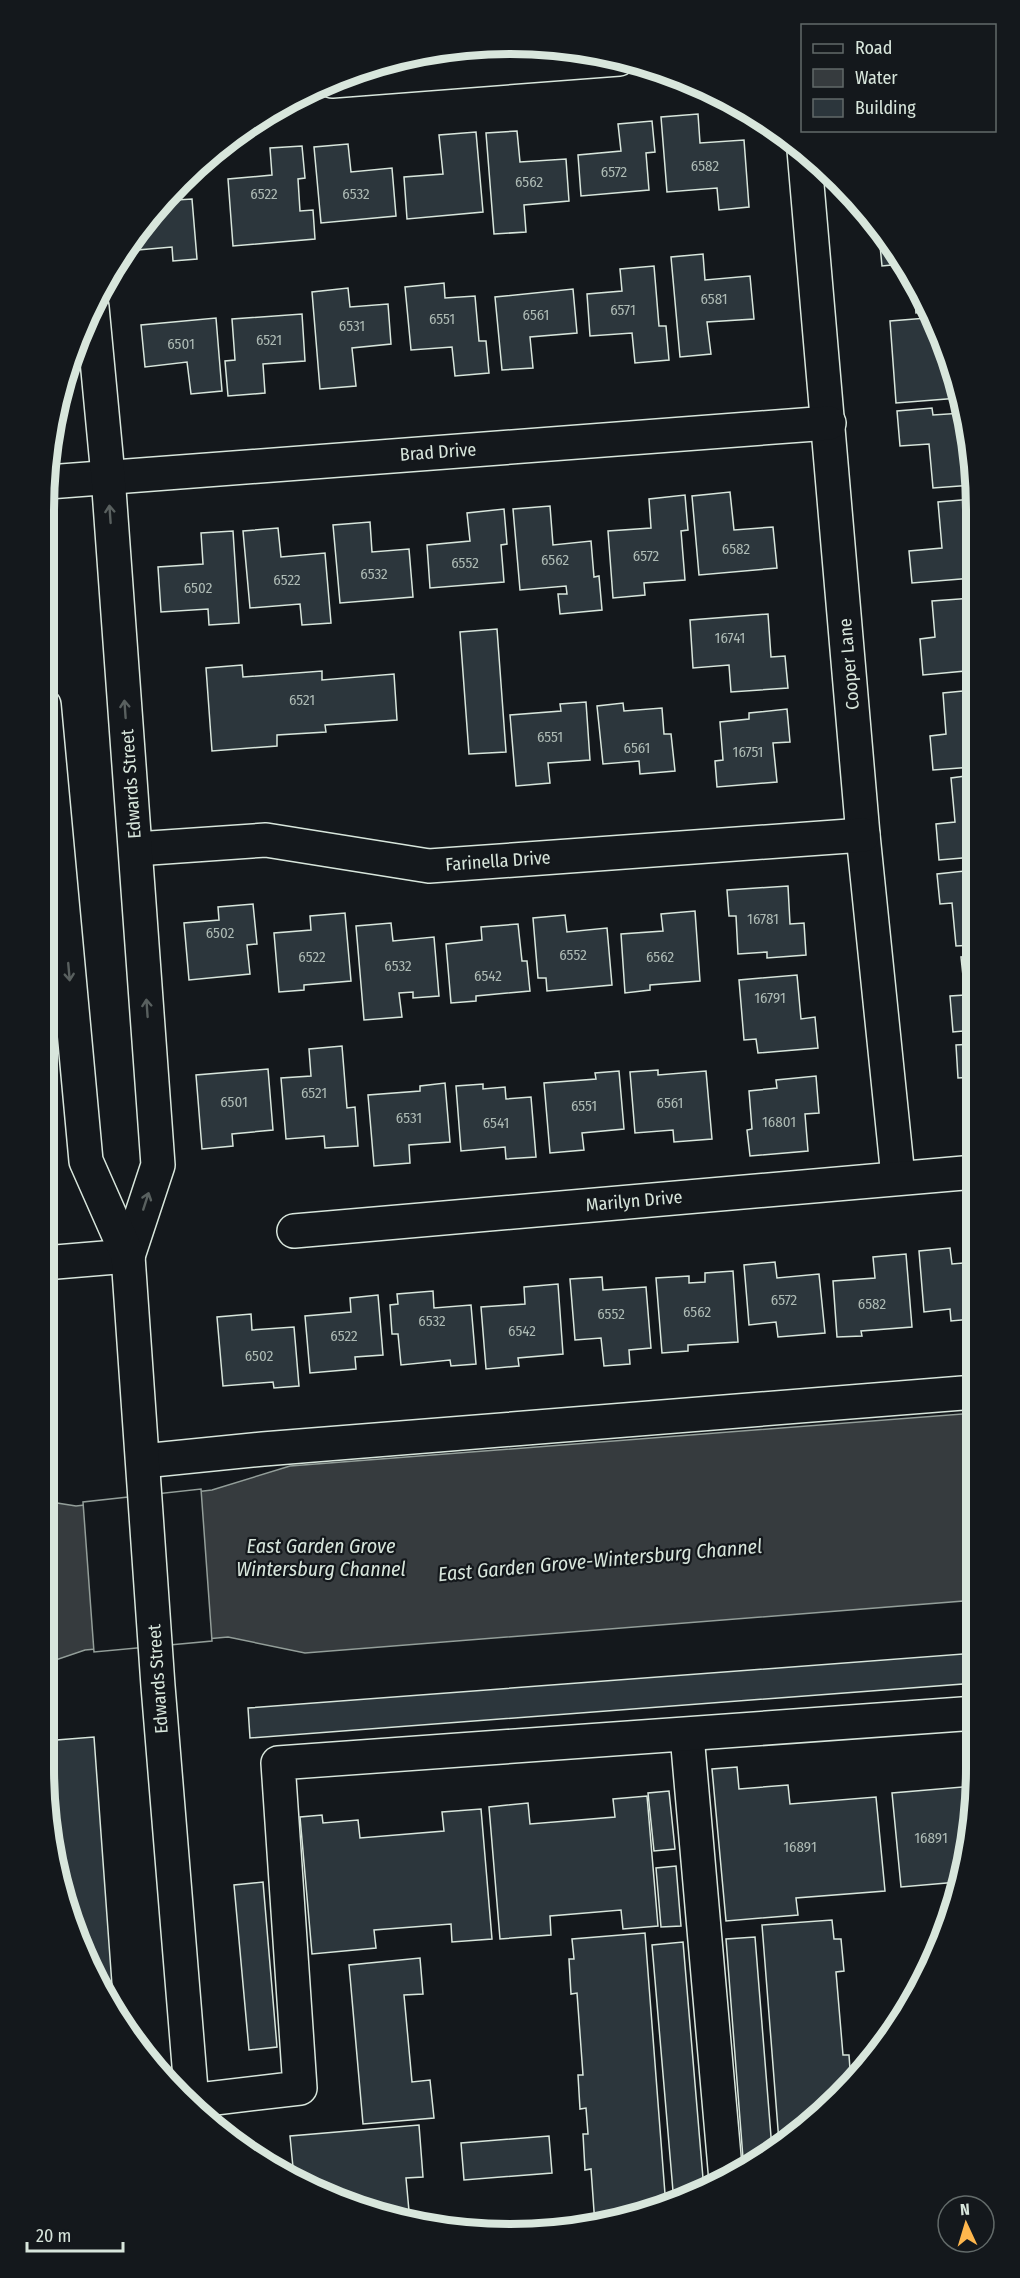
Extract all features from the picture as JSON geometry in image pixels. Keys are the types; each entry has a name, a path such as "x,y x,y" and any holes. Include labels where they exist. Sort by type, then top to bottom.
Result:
{"street":[{"path":"361,79 589,61"},
{"name":"Cooper Lane","path":"805,162 863,835 898,1178"},
{"name":"Edwards Street","path":"94,325 108,476 158,1165 128,1256"},
{"name":"Brad Drive","path":"55,481 829,423"},
{"name":"Edwards Street","path":"54,814 86,1161 128,1256 158,1686 190,2092"},
{"name":"Farinella Drive","path":"136,849 266,840 429,866 863,835"},
{"name":"Marilyn Drive","path":"294,1231 966,1173"},
{"path":"54,1262 128,1256"},
{"path":"143,1469 275,1448 966,1393"},
{"path":"199,2101 300,2088 278,1763 966,1714"},
{"path":"687,1735 725,2170"}],"water":[{"name":"East Garden Grove Wintersburg Channel","path":"966,1414 966,1601 305,1653 228,1637 85,1650 54,1661 54,1503 76,1506 212,1490 290,1466"}],"pier":[{"path":"201,1489 212,1641 94,1652 83,1502"}],"building":[{"path":"698,114 700,143 744,140 749,207 719,210 717,188 667,192 661,117"},
{"path":"652,121 655,152 646,153 649,190 581,196 578,155 621,151 618,124"},
{"path":"517,131 520,162 566,159 569,201 524,205 526,232 494,234 486,133"},
{"path":"476,132 483,212 407,219 404,177 443,174 439,135"},
{"path":"348,144 351,172 392,168 396,216 321,223 314,147"},
{"path":"302,146 305,178 298,179 300,211 313,210 315,239 233,246 228,179 272,175 270,148"},
{"path":"192,199 197,259 173,261 172,247 136,250 148,232 176,200"},
{"path":"880,244 894,265 882,266"},
{"path":"703,254 705,280 750,276 754,319 707,322 711,354 680,357 671,257"},
{"path":"654,266 659,326 666,326 669,360 635,363 632,333 590,336 587,294 622,291 620,269"},
{"path":"444,283 445,298 475,296 479,341 486,341 489,373 455,376 452,347 411,350 405,287"},
{"path":"348,288 350,307 388,304 391,344 352,348 356,386 320,389 312,292"},
{"path":"573,289 577,333 530,337 533,368 502,370 495,297"},
{"path":"915,301 921,312 916,313"},
{"path":"302,314 305,361 263,364 265,393 228,396 225,361 235,360 232,319"},
{"path":"216,318 222,391 191,394 187,362 145,367 141,325"},
{"path":"924,318 942,363 952,399 896,403 890,321"},
{"path":"932,408 933,415 955,414 965,486 933,488 929,444 900,446 897,411"},
{"path":"730,492 734,530 773,527 777,568 699,575 692,496"},
{"path":"685,495 688,530 681,531 685,580 644,583 645,595 613,598 608,531 651,528 649,499"},
{"path":"966,500 966,579 912,583 909,551 942,548 938,502"},
{"path":"550,506 553,545 591,541 594,577 599,576 602,610 560,614 558,594 567,594 566,586 520,590 513,509"},
{"path":"504,509 507,544 501,545 504,582 430,588 427,545 470,541 467,513"},
{"path":"370,522 372,552 409,549 413,597 340,603 333,525"},
{"path":"278,528 281,557 325,553 331,623 302,625 300,604 250,608 243,531"},
{"path":"233,531 239,623 209,625 208,609 161,612 158,567 203,564 201,533"},
{"path":"966,599 965,671 923,675 920,639 935,637 932,601"},
{"path":"768,614 771,657 785,656 788,688 731,692 729,665 693,668 690,620"},
{"path":"497,629 506,752 469,754 460,632"},
{"path":"242,665 243,677 322,671 322,680 394,674 397,720 325,725 326,732 277,735 277,746 212,751 206,668"},
{"path":"966,691 966,768 933,770 930,736 946,734 943,693"},
{"path":"586,702 590,760 548,763 550,783 516,786 510,715 561,711 560,704"},
{"path":"623,703 624,711 662,708 664,734 671,734 675,771 640,774 639,761 603,764 597,706"},
{"path":"787,709 790,742 773,743 777,782 717,787 715,761 723,760 720,722 749,719 749,713"},
{"path":"966,776 966,858 939,860 936,824 955,822 951,778"},
{"path":"966,871 966,945 956,946 952,903 940,904 937,874"},
{"path":"788,886 790,924 804,923 806,955 767,958 767,952 738,954 736,916 729,916 727,890"},
{"path":"253,904 257,944 247,945 250,974 189,980 184,923 219,920 218,907"},
{"path":"695,911 700,981 650,985 650,990 625,993 621,934 663,931 661,914"},
{"path":"345,913 351,981 304,985 304,990 279,992 274,933 311,930 310,916"},
{"path":"565,915 567,932 607,928 612,985 547,991 546,978 538,978 533,918"},
{"path":"391,923 393,941 434,937 439,996 413,998 413,992 399,993 402,1017 364,1020 356,926"},
{"path":"518,924 522,961 527,961 530,991 476,996 476,1001 451,1003 446,944 482,940 481,927"},
{"path":"961,957 966,957 966,1031 953,1032 950,996 965,995"},
{"path":"797,975 801,1019 815,1017 818,1048 758,1053 756,1039 744,1040 739,980"},
{"path":"966,1044 966,1078 958,1078 956,1045"},
{"path":"342,1046 347,1108 355,1107 358,1146 325,1148 324,1136 286,1139 281,1078 311,1076 309,1049"},
{"path":"268,1069 273,1130 232,1134 233,1146 202,1149 196,1075"},
{"path":"658,1070 658,1075 706,1071 712,1139 674,1142 673,1130 635,1133 630,1072"},
{"path":"619,1071 624,1129 582,1133 584,1150 550,1153 544,1083 596,1079 595,1073"},
{"path":"816,1076 819,1113 805,1114 808,1151 750,1156 747,1130 752,1129 749,1091 777,1088 776,1080"},
{"path":"445,1083 450,1142 409,1145 410,1163 374,1166 368,1095 420,1091 420,1086"},
{"path":"483,1084 483,1089 505,1087 506,1099 531,1097 536,1157 506,1159 505,1147 461,1151 456,1086"},
{"path":"950,1248 952,1264 966,1263 966,1320 951,1321 950,1309 924,1312 919,1251"},
{"path":"906,1254 912,1327 861,1331 862,1336 837,1337 833,1281 875,1278 873,1257"},
{"path":"775,1262 777,1278 819,1274 825,1333 778,1337 776,1322 749,1325 744,1265"},
{"path":"733,1271 738,1342 688,1345 688,1351 662,1353 656,1278 689,1276 689,1283 705,1282 705,1273"},
{"path":"602,1277 603,1290 646,1287 651,1348 629,1350 630,1364 604,1366 601,1338 575,1340 570,1279"},
{"path":"558,1284 563,1354 518,1358 519,1366 486,1369 481,1307 525,1304 524,1287"},
{"path":"433,1291 434,1308 471,1305 476,1364 451,1366 450,1360 401,1365 398,1334 392,1334 390,1305 398,1304 397,1294"},
{"path":"378,1295 383,1355 355,1357 356,1369 310,1373 305,1316 351,1312 350,1298"},
{"path":"251,1314 252,1330 294,1327 299,1386 274,1388 273,1382 223,1386 217,1317"},
{"path":"966,1654 966,1684 250,1738 248,1708"},
{"path":"94,1737 112,1991 78,1915 63,1857 55,1798 54,1740"},
{"path":"737,1767 739,1789 788,1785 790,1804 876,1797 885,1891 796,1898 798,1915 726,1921 712,1769"},
{"path":"965,1787 962,1828 951,1883 901,1887 892,1793"},
{"path":"669,1791 675,1849 654,1851 648,1793"},
{"path":"647,1796 658,1926 623,1929 621,1910 550,1916 551,1935 500,1939 489,1807 528,1803 530,1824 615,1817 613,1799"},
{"path":"481,1809 492,1939 452,1942 451,1924 374,1930 376,1948 312,1954 300,1817 322,1815 323,1823 358,1820 360,1838 444,1831 442,1812"},
{"path":"676,1866 681,1926 661,1927 656,1868"},
{"path":"263,1882 277,2047 249,2050 234,1885"},
{"path":"832,1920 834,1939 841,1939 844,1971 836,1972 843,2055 849,2055 850,2072 811,2111 779,2136 762,1925"},
{"path":"645,1933 665,2197 594,2216 591,2169 585,2170 583,2134 588,2134 586,2108 580,2109 578,2075 583,2075 577,1993 571,1994 569,1959 574,1959 572,1939"},
{"path":"755,1937 771,2141 743,2160 726,1939"},
{"path":"683,1942 703,2181 673,2194 652,1945"},
{"path":"420,1958 423,1994 404,1995 412,2082 430,2080 434,2118 363,2124 349,1965"},
{"path":"419,2125 423,2177 406,2178 409,2212 363,2200 293,2169 290,2136"},
{"path":"549,2136 552,2173 464,2180 461,2143"}],"water label":[{"name":"East Garden Grove-Wintersburg Channel","path":"600,1560"}]}
